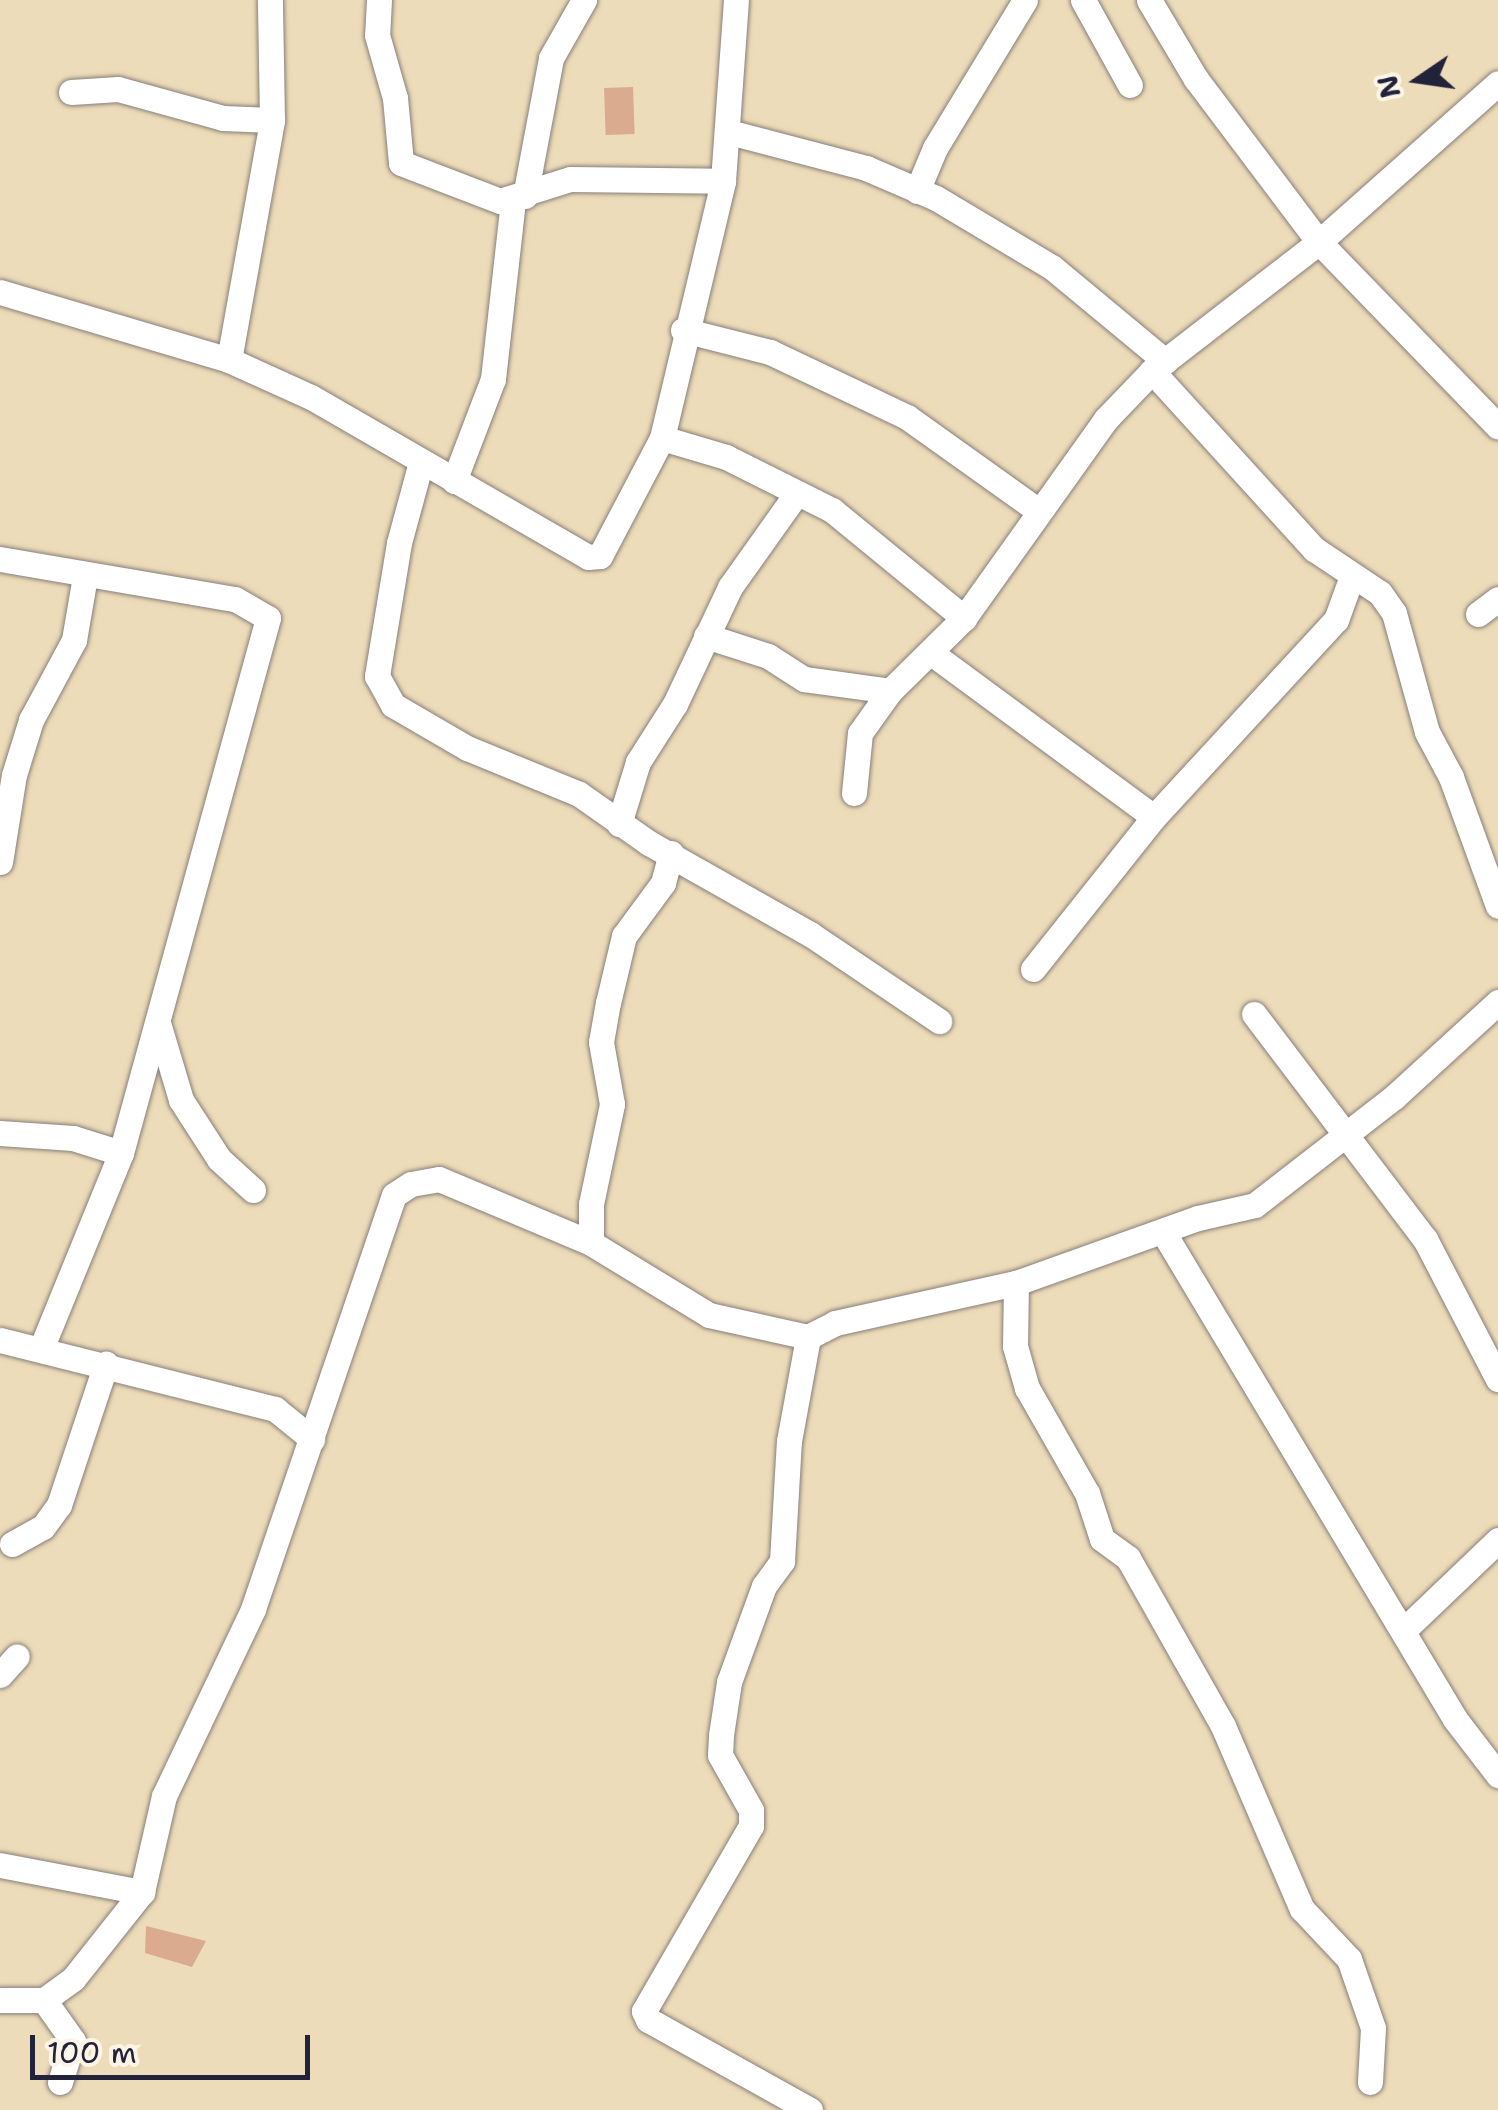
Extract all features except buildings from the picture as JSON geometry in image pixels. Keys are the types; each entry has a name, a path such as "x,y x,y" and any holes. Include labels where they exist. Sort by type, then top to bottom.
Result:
{"street":[{"path":"229,360 272,120 270,0"},
{"path":"379,0 377,36 395,98 396,158 491,201 519,198 590,177 723,181"},
{"path":"454,481 492,380 519,198 551,58 584,0"},
{"path":"0,292 229,360 588,557 600,556 662,438 683,330 723,181 730,132 736,0"},
{"path":"1083,0 1130,86"},
{"path":"1149,0 1196,79 1319,242 1498,427"},
{"path":"917,191 935,148 1016,5"},
{"path":"854,793 860,732 890,691 934,655 964,618 1106,419 1159,366 1319,242 1498,84"},
{"path":"71,92 118,89 223,118 272,120"},
{"path":"730,132 866,168 917,191 1053,268 1159,366 1314,548 1380,593 1394,612 1427,732 1451,777 1498,906"},
{"path":"683,330 770,352 907,416 1040,512"},
{"path":"662,438 726,458 832,510 964,618"},
{"path":"421,462 399,543 377,676 392,705 467,748 579,794 619,824 810,934 939,1021"},
{"path":"619,824 638,762 730,587 796,494"},
{"path":"0,559 235,600 268,618 121,1153 41,1349"},
{"path":"0,862 14,775 31,720 74,640 85,576"},
{"path":"1033,969 1154,817 1336,620 1352,576"},
{"path":"706,636 768,656 804,679 890,691"},
{"path":"934,655 1154,817"},
{"path":"591,1243 591,1204 612,1104 602,1042 608,1003 624,936 663,883 672,854"},
{"path":"1254,1014 1348,1132 1426,1240 1498,1379"},
{"path":"0,2000 44,2000 90,1963 142,1892 164,1796 253,1609 394,1195 410,1184 439,1179 591,1243 709,1315 808,1337 834,1323 1016,1283 1166,1234 1198,1218 1255,1206 1495,1014"},
{"path":"158,1021 180,1100 219,1158 253,1190"},
{"path":"0,1133 73,1138 121,1153"},
{"path":"1166,1234 1405,1629 1455,1719 1498,1775"},
{"path":"1016,1283 1015,1346 1027,1388 1087,1492 1102,1539 1128,1558 1179,1642 1262,1808 1302,1910 1348,1959 1372,2028 1370,2082"},
{"path":"808,1337 789,1440 782,1561 764,1586 728,1682 721,1735 720,1755 750,1810 750,1826 644,2011 648,2020 810,2110"},
{"path":"0,1340 275,1409 312,1439"},
{"path":"12,1544 44,1526 59,1505 106,1364"},
{"path":"1405,1629 1498,1540"},
{"path":"0,1865 142,1892"},
{"path":"44,2000 73,2041 60,2082"}]}
